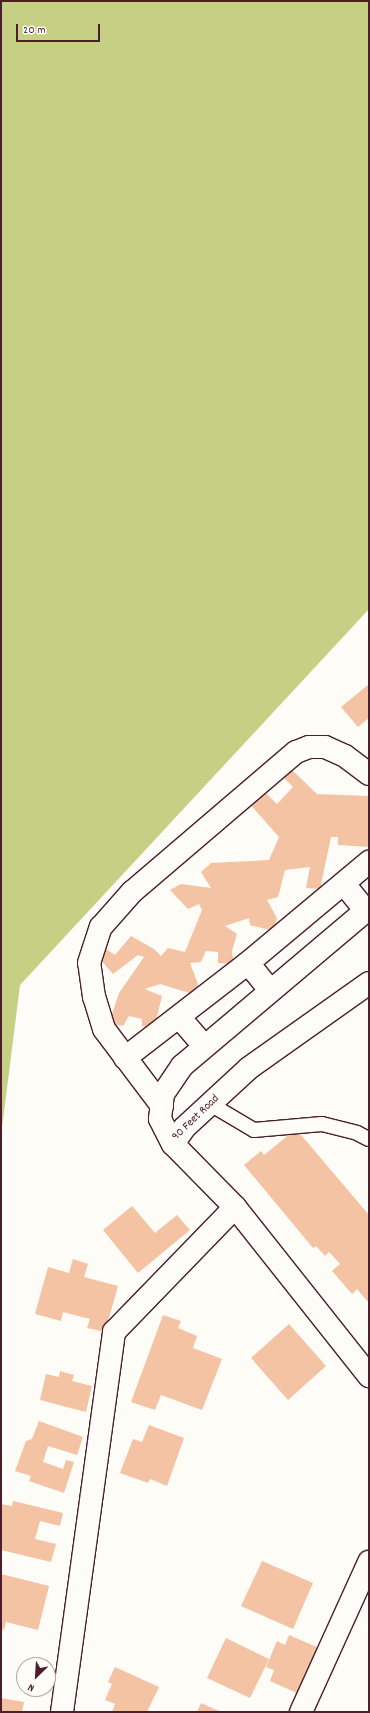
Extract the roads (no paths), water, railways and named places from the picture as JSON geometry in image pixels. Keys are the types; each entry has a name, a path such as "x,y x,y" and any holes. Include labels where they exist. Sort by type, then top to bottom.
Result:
{"street":[{"path":"162,1106 124,1058 104,1029 94,997 89,963 101,927 132,892 296,752 309,747 325,747 345,756 369,774"},
{"path":"124,1058 248,963 369,862"},
{"path":"344,884 367,909"},
{"name":"90 Feet Road","path":"367,909 182,1066 163,1094 160,1119 173,1144 184,1128 249,1068 369,983"},
{"path":"248,963 270,990"},
{"path":"179,1017 204,1046"},
{"path":"173,1144 235,1207 369,1376"},
{"path":"62,1712 114,1332 235,1207"},
{"path":"301,1712 369,1562"}],"lane":[{"path":"210,1104 254,1130 322,1124 357,1133 369,1139"}]}
